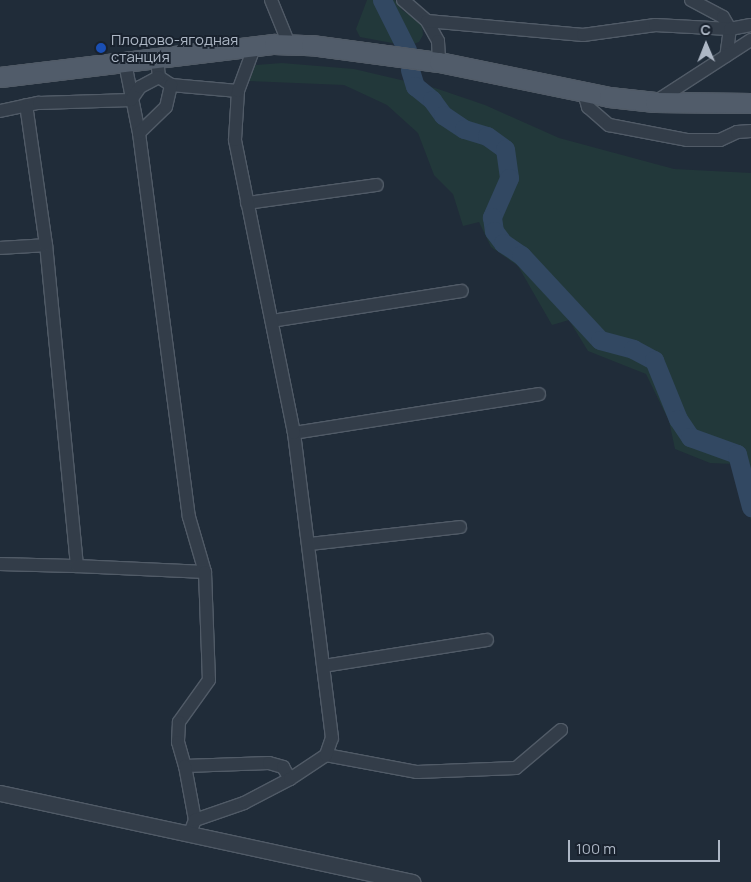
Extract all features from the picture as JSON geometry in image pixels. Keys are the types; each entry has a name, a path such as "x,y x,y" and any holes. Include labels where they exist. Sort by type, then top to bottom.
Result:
{"main road":[{"path":"0,77 125,62 158,68 255,45 289,44 439,62 506,74 584,93 654,102 751,103"}],"street":[{"path":"272,0 289,44"},
{"path":"403,0 427,21 438,41 439,62"},
{"path":"691,0 723,17 730,29 726,56"},
{"path":"427,21 583,35 655,25 730,29 751,26"},
{"path":"654,102 751,40"},
{"path":"192,827 290,779 326,755 332,738 294,433 235,140 238,91 255,45"},
{"path":"125,62 131,100 140,133 189,517 205,572 209,680 179,722 178,742 185,766 192,827"},
{"path":"0,111 26,106 131,100 158,68 171,84 238,91"},
{"path":"140,133 166,107 171,84"},
{"path":"584,93 588,107 609,125 687,140 720,140 737,132 751,131"},
{"path":"26,106 46,245 77,566"},
{"path":"247,203 377,185"},
{"path":"0,248 46,245"},
{"path":"272,321 462,291"},
{"path":"294,433 539,394"},
{"path":"309,544 460,527"},
{"path":"0,564 205,572"},
{"path":"324,666 488,640"},
{"path":"326,755 417,772 516,768 561,730"},
{"path":"185,766 269,763 283,768 290,779"},
{"path":"0,793 192,827 412,882"}],"green space":[{"path":"367,0 395,0 402,10 422,23 423,35 419,42 408,46 360,37 356,29"},
{"path":"282,63 354,69 435,88 485,105 559,138 674,169 751,173 751,521 733,464 710,463 675,449 669,421 646,374 588,351 569,320 552,325 518,266 491,247 479,222 463,226 453,194 434,175 418,133 387,105 344,85 249,81 248,72 256,65"}],"waterway":[{"path":"382,0 407,50"},
{"path":"410,70 415,86 432,100 443,115 464,129 487,136 505,149 509,178 492,217 494,231 503,243 521,255 600,340 633,349 654,360 678,419 690,437 737,454 751,507"}],"place":[{"name":"Плодово-ягодная станция","path":"101,48"}]}
